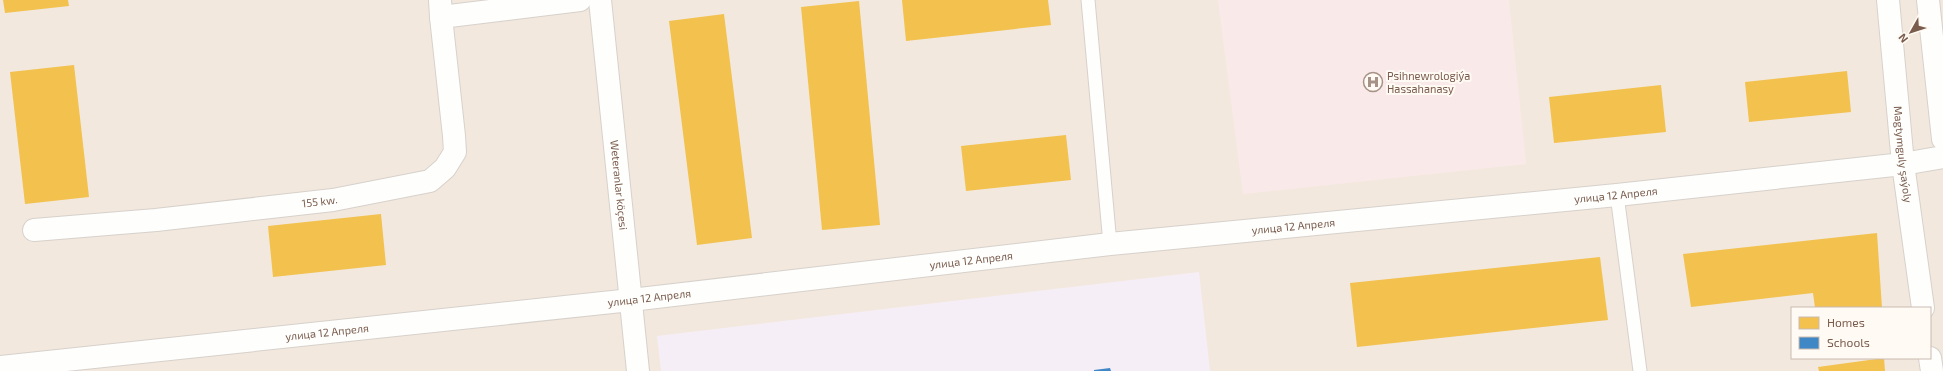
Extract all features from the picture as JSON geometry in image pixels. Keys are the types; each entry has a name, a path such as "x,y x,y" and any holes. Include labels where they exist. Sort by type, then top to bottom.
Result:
{"street":[{"path":"440,9 580,0"},
{"name":"Weteranlar köçesi","path":"600,0 638,371"},
{"name":"Magtymguly şaýoly","path":"1888,0 1903,164 1923,307"},
{"path":"1928,0 1943,138"},
{"name":"155 kw.","path":"34,230 156,220 333,200 430,181 445,168 455,152 440,9"},
{"name":"улица 12 Апреля","path":"0,367 631,300 1110,244 1617,195 1903,164 1943,157"},
{"path":"1930,359 1932,371"}],"lane":[{"path":"1088,0 1110,244"},
{"path":"1617,195 1640,371"}],"shaded area":[{"path":"0,0 1943,0 1943,371 0,371"},
{"name":"Psihnewrologiýa Hassahanasy","path":"1218,0 1509,0 1526,164 1243,194"},
{"path":"1199,272 1210,371 661,371 657,336"}],"building: Homes":[{"path":"3,0 68,0 69,6 5,13"},
{"path":"902,0 1048,0 1051,25 906,41"},
{"path":"859,1 880,225 822,230 801,7"},
{"path":"724,14 752,238 697,245 669,21"},
{"path":"74,65 89,197 25,204 10,72"},
{"path":"1847,71 1851,112 1749,122 1745,82"},
{"path":"1661,85 1666,132 1554,143 1549,97"},
{"path":"1066,135 1071,180 966,191 961,146"},
{"path":"381,214 386,265 273,277 268,226"},
{"path":"1877,233 1882,307 1815,307 1813,293 1691,307 1683,254"},
{"path":"1600,257 1608,320 1357,347 1350,283"},
{"path":"1884,359 1885,371 1819,371 1818,367"}],"building: Schools":[{"path":"1110,368 1111,371 1094,371 1094,370"}],"place":[{"name":"Psihnewrologiýa Hassahanasy","path":"1373,82"}]}
